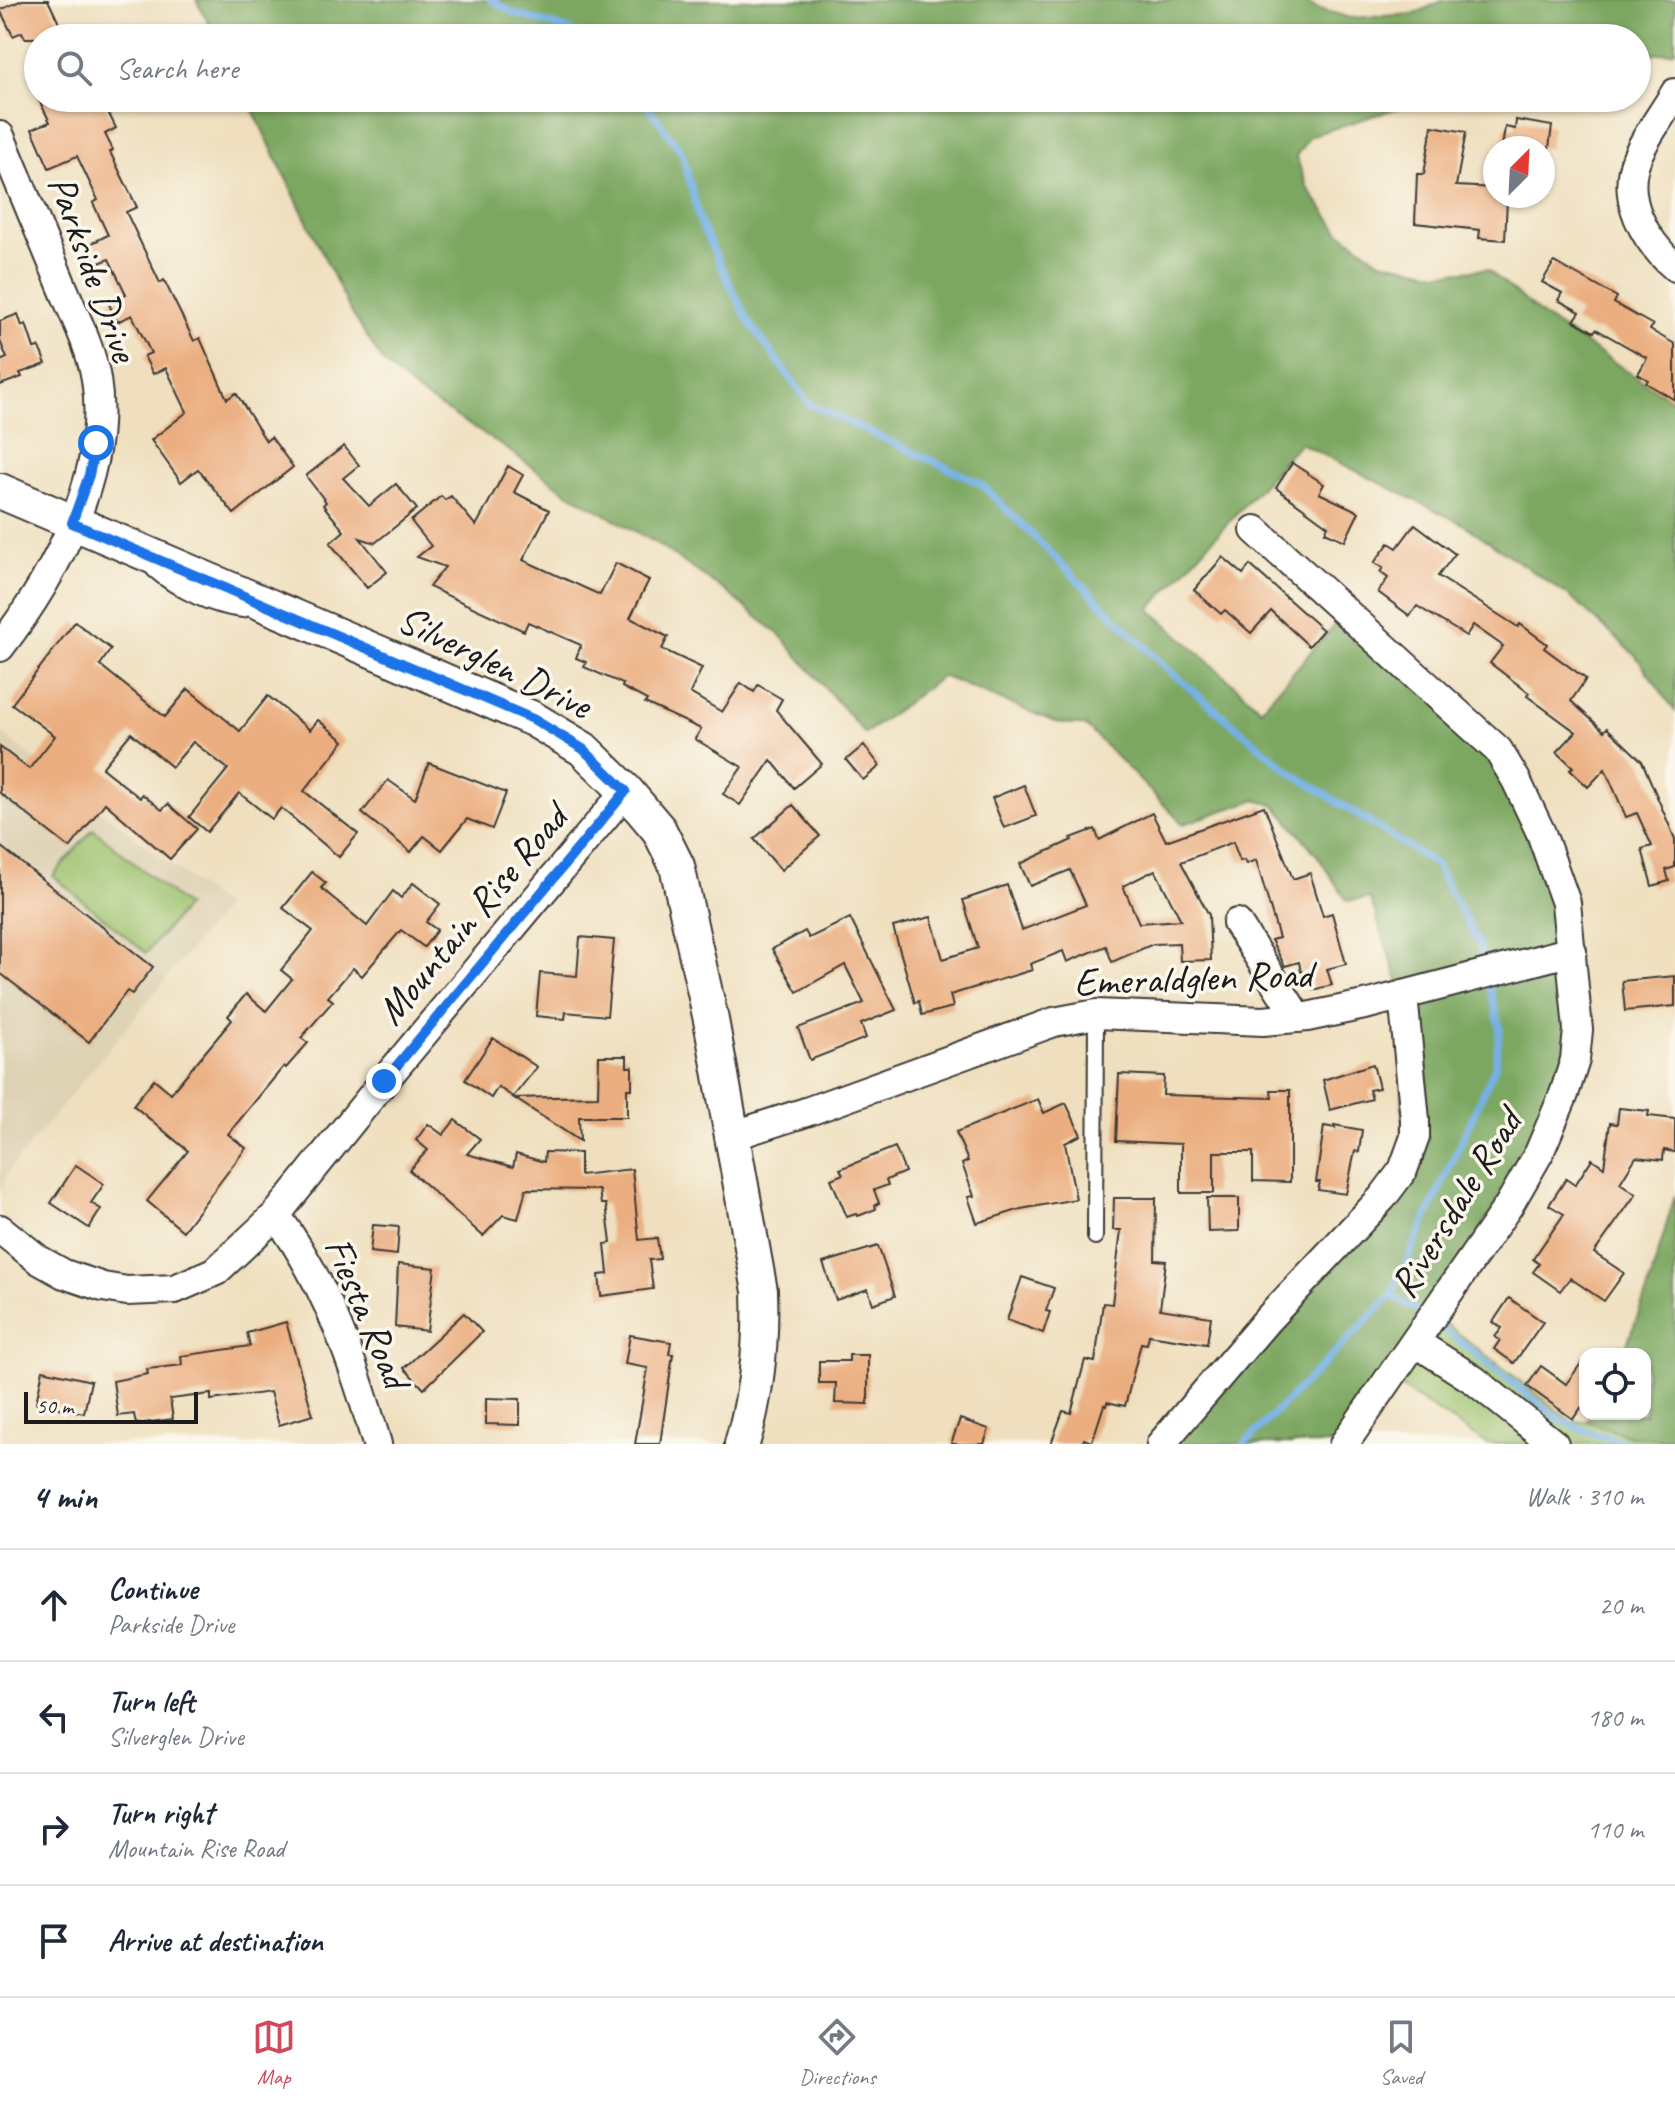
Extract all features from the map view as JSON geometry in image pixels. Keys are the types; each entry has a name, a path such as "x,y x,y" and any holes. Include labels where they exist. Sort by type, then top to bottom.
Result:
{"street":[{"path":"1675,93 1637,157 1632,191 1635,208 1650,242 1675,267"},
{"name":"Parkside Drive","path":"0,136 71,307 96,379 99,408 89,475 72,523 44,583 0,647"},
{"name":"Silverglen Drive","path":"0,491 553,729 583,749 626,791 659,830 677,866 711,1020 760,1291 762,1332 754,1394 742,1444"},
{"name":"Riversdale Road","path":"1255,530 1498,750 1541,833 1566,903 1572,951 1578,1030 1575,1060 1539,1153 1509,1205 1344,1444"},
{"name":"Mountain Rise Road","path":"0,1229 39,1260 81,1281 127,1291 175,1289 216,1271 276,1215 626,791"},
{"path":"1237,923 1298,1018"},
{"name":"Emeraldglen Road","path":"732,1136 1054,1022 1096,1014 1263,1021 1298,1018 1403,995 1572,951"},
{"path":"1161,1444 1267,1320 1382,1198 1403,1170 1415,1137 1403,995"},
{"name":"Fiesta Road","path":"276,1215 299,1246 326,1299 367,1408 377,1444"},
{"path":"1415,1342 1474,1380 1554,1444"}],"lane":[{"path":"1095,1237 1096,1014"}],"shaded area":[{"path":"0,732 225,907 7,1173 0,1192"}],"green space":[{"path":"196,0 1301,0 1316,8 1351,18 1414,14 1444,0 1675,0 1675,51 1651,55 1651,24 209,24"},
{"path":"254,112 1385,112 1310,136 1296,156 1307,187 1339,231 1380,261 1439,273 1487,269 1544,317 1675,402 1675,711 1635,655 1569,596 1463,524 1300,443 1150,609 1261,709 1344,614 1492,746 1572,951 1563,1094 1348,1444 1159,1444 1402,1170 1403,996 1370,898 1347,901 1317,855 1275,805 1254,800 1183,824 1086,726 1055,722 942,676 865,734 781,636 724,590 654,542 568,493 507,449 417,392 384,363 351,312"},
{"path":"93,829 186,906 146,953 53,876"},
{"path":"1675,1195 1675,1439 1630,1436 1587,1421 1651,1420 1651,1348 1625,1348 1647,1292"},
{"path":"1435,1315 1572,1422 1587,1421 1630,1436 1675,1439 1675,1444 1487,1444 1391,1381"}],"building":[{"path":"22,0 48,0 59,24 24,24 24,36 22,32 13,36 0,10"},
{"path":"45,112 108,112 116,128 105,134 113,150 110,152 137,207 126,212 160,283 164,280 194,341 200,338 227,399 236,393 266,441 271,437 293,467 234,514 198,469 181,482 151,440 187,412 166,368 153,374 144,356 151,353 132,315 117,322 108,302 126,294 109,259 97,264 88,245 108,235 93,203 98,200 77,156 49,168 32,129 50,122"},
{"path":"1516,120 1552,126 1551,136 1504,136 1505,127 1515,129"},
{"path":"1432,126 1466,132 1456,186 1483,187 1483,208 1507,208 1505,240 1479,238 1480,230 1415,223 1417,174 1424,174"},
{"path":"1554,262 1617,297 1614,303 1653,325 1650,330 1675,344 1675,400 1646,383 1648,380 1638,374 1647,358 1596,329 1594,332 1574,321 1580,312 1558,300 1562,293 1542,282"},
{"path":"18,314 22,326 26,324 34,348 39,347 46,364 20,373 22,377 0,385 0,361 7,358 0,341 0,321"},
{"path":"344,446 359,465 343,478 369,506 396,484 417,509 375,543 360,538 387,572 367,588 330,543 344,531 323,505 326,502 306,476"},
{"path":"1292,463 1324,484 1319,493 1359,512 1345,541 1325,532 1328,526 1276,488"},
{"path":"508,466 523,475 514,492 549,510 523,560 600,595 616,563 649,580 630,618 668,637 662,649 702,668 690,693 722,712 741,683 754,692 758,685 782,699 776,710 822,764 794,788 771,760 740,805 723,794 742,767 695,739 701,729 645,703 647,700 622,687 623,684 584,667 586,662 576,658 581,645 528,622 524,631 429,587 445,567 417,557 431,546 411,521 441,496 445,500 451,496 476,526"},
{"path":"1415,524 1455,554 1438,576 1518,627 1520,624 1547,644 1544,648 1586,679 1571,701 1604,731 1607,728 1642,761 1675,839 1675,867 1666,870 1669,881 1652,886 1642,849 1652,846 1637,813 1626,817 1605,769 1588,787 1557,752 1576,732 1527,696 1529,693 1490,663 1503,646 1473,625 1466,636 1417,606 1410,616 1378,592 1388,578 1380,572 1383,568 1374,563 1389,543 1397,548"},
{"path":"1223,557 1243,574 1250,565 1323,630 1309,646 1271,611 1251,633 1225,610 1221,614 1194,590"},
{"path":"75,622 111,649 100,665 165,717 188,689 240,731 268,696 310,730 318,720 344,741 304,791 358,834 339,857 281,808 272,819 239,793 207,832 189,817 228,769 193,742 172,767 131,733 102,768 140,798 142,794 162,810 168,804 197,829 170,859 105,803 70,848 0,793 0,747 29,769 55,736 12,704"},
{"path":"864,745 880,766 863,780 846,760"},
{"path":"429,763 506,793 492,829 467,819 442,850 424,836 411,852 362,813 388,780 415,799"},
{"path":"1024,785 1036,816 1004,828 992,798"},
{"path":"793,805 820,836 781,870 754,839"},
{"path":"1264,806 1293,879 1310,873 1323,916 1332,913 1346,964 1327,969 1332,985 1313,990 1308,971 1301,972 1299,962 1285,966 1271,940 1279,938 1256,860 1246,864 1244,860 1240,861 1233,842 1181,862 1209,915 1211,960 1180,961 1179,943 1153,944 1112,962 1106,946 1067,962 1063,951 1030,964 1032,970 950,995 953,1007 922,1015 919,1001 915,1003 893,927 931,917 943,959 978,948 963,900 1007,885 1022,930 1086,905 1070,870 1030,886 1020,864 1095,829 1099,840 1152,813 1166,841","holes":["1155,870 1181,920 1139,923 1123,886"]},
{"path":"0,846 153,967 132,994 127,991 89,1042 0,973"},
{"path":"312,872 326,883 321,888 367,926 393,891 401,898 413,883 440,904 426,922 437,930 424,947 401,930 362,976 353,968 328,997 333,1001 301,1038 308,1043 286,1068 284,1066 228,1134 246,1148 183,1231 147,1201 188,1151 133,1105 154,1079 171,1093 232,1020 228,1016 246,994 266,1011 292,979 281,970 313,931 283,908"},
{"path":"850,918 896,1010 861,1024 866,1038 810,1060 798,1028 864,1003 845,965 797,992 772,949 805,931 809,938"},
{"path":"580,937 614,940 607,1016 566,1012 565,1019 536,1016 540,973 577,976"},
{"path":"1675,976 1675,1006 1625,1011 1622,981"},
{"path":"493,1038 537,1067 513,1097 498,1087 491,1098 465,1080"},
{"path":"599,1056 627,1056 627,1067 632,1067 632,1089 627,1089 627,1117 579,1117 580,1141 514,1098 598,1096"},
{"path":"1373,1064 1379,1088 1369,1090 1372,1099 1330,1110 1323,1080"},
{"path":"1119,1074 1164,1076 1163,1095 1272,1098 1271,1090 1290,1090 1290,1182 1253,1181 1253,1152 1214,1152 1214,1193 1181,1193 1181,1144 1116,1141"},
{"path":"1038,1099 1044,1113 1066,1103 1081,1135 1065,1143 1076,1199 1021,1209 977,1223 968,1197 974,1196 962,1164 968,1161 956,1132"},
{"path":"1619,1108 1649,1111 1648,1116 1675,1119 1675,1152 1664,1150 1663,1160 1636,1157 1620,1183 1636,1194 1594,1253 1624,1273 1604,1301 1570,1278 1560,1291 1533,1272 1539,1264 1533,1259 1564,1214 1549,1205 1566,1179 1575,1185 1592,1159 1604,1167 1610,1123 1617,1124"},
{"path":"455,1120 480,1139 467,1154 513,1167 516,1154 544,1162 545,1152 580,1153 580,1175 632,1169 639,1240 657,1238 660,1259 649,1260 653,1289 601,1296 599,1275 608,1274 605,1244 611,1243 606,1204 601,1204 599,1190 526,1189 518,1219 503,1215 483,1236 409,1170 428,1150 416,1140 428,1124 443,1135"},
{"path":"1334,1125 1362,1130 1359,1152 1355,1151 1346,1194 1318,1190 1320,1182 1316,1182 1324,1126 1335,1128"},
{"path":"895,1147 905,1172 886,1180 888,1185 874,1190 879,1203 875,1205 876,1209 847,1217 831,1179 843,1174 840,1169"},
{"path":"76,1165 104,1184 91,1203 101,1209 89,1228 51,1203"},
{"path":"1114,1198 1156,1198 1155,1260 1166,1261 1160,1309 1211,1317 1207,1344 1149,1335 1147,1344 1141,1343 1125,1406 1107,1402 1104,1405 1092,1442 1084,1439 1082,1444 1051,1444 1063,1411 1071,1413 1085,1360 1095,1362 1103,1303 1112,1304 1121,1230 1113,1230"},
{"path":"1207,1198 1239,1198 1239,1231 1208,1232"},
{"path":"373,1225 399,1227 397,1255 370,1252"},
{"path":"878,1246 895,1296 873,1304 868,1289 836,1300 823,1263"},
{"path":"398,1264 435,1268 427,1331 395,1327"},
{"path":"1022,1277 1054,1288 1043,1333 1007,1320"},
{"path":"1509,1298 1543,1322 1514,1363 1494,1349 1500,1340 1495,1337 1502,1328 1493,1322"},
{"path":"464,1313 482,1332 424,1389 404,1368"},
{"path":"286,1322 313,1415 279,1425 270,1392 211,1400 211,1394 170,1399 173,1419 136,1424 134,1414 118,1416 113,1381 148,1374 147,1369 182,1365 181,1356 250,1346 247,1333"},
{"path":"630,1335 671,1342 669,1354 673,1354 660,1444 635,1444 648,1368 625,1364"},
{"path":"849,1355 868,1355 868,1404 835,1403 836,1383 819,1383 819,1361 849,1361"},
{"path":"1541,1366 1566,1384 1579,1366 1579,1410 1573,1419 1527,1386"},
{"path":"43,1370 91,1381 84,1413 36,1403"},
{"path":"486,1398 520,1399 520,1425 486,1424"},
{"path":"960,1419 989,1429 984,1444 951,1444"}],"waterway":[{"path":"491,0 511,12 550,24"},
{"path":"652,112 682,153 701,225 747,319 809,404 980,483 1166,668 1289,771 1435,864 1479,944 1485,969"},
{"path":"1244,1444 1391,1296 1495,1067 1500,1028 1488,981"},
{"path":"1391,1296 1418,1310"},
{"path":"1440,1326 1560,1420 1631,1444"}],"route":[{"path":"96,443 89,475 72,523 533,719 583,749 626,791 384,1081"}]}
